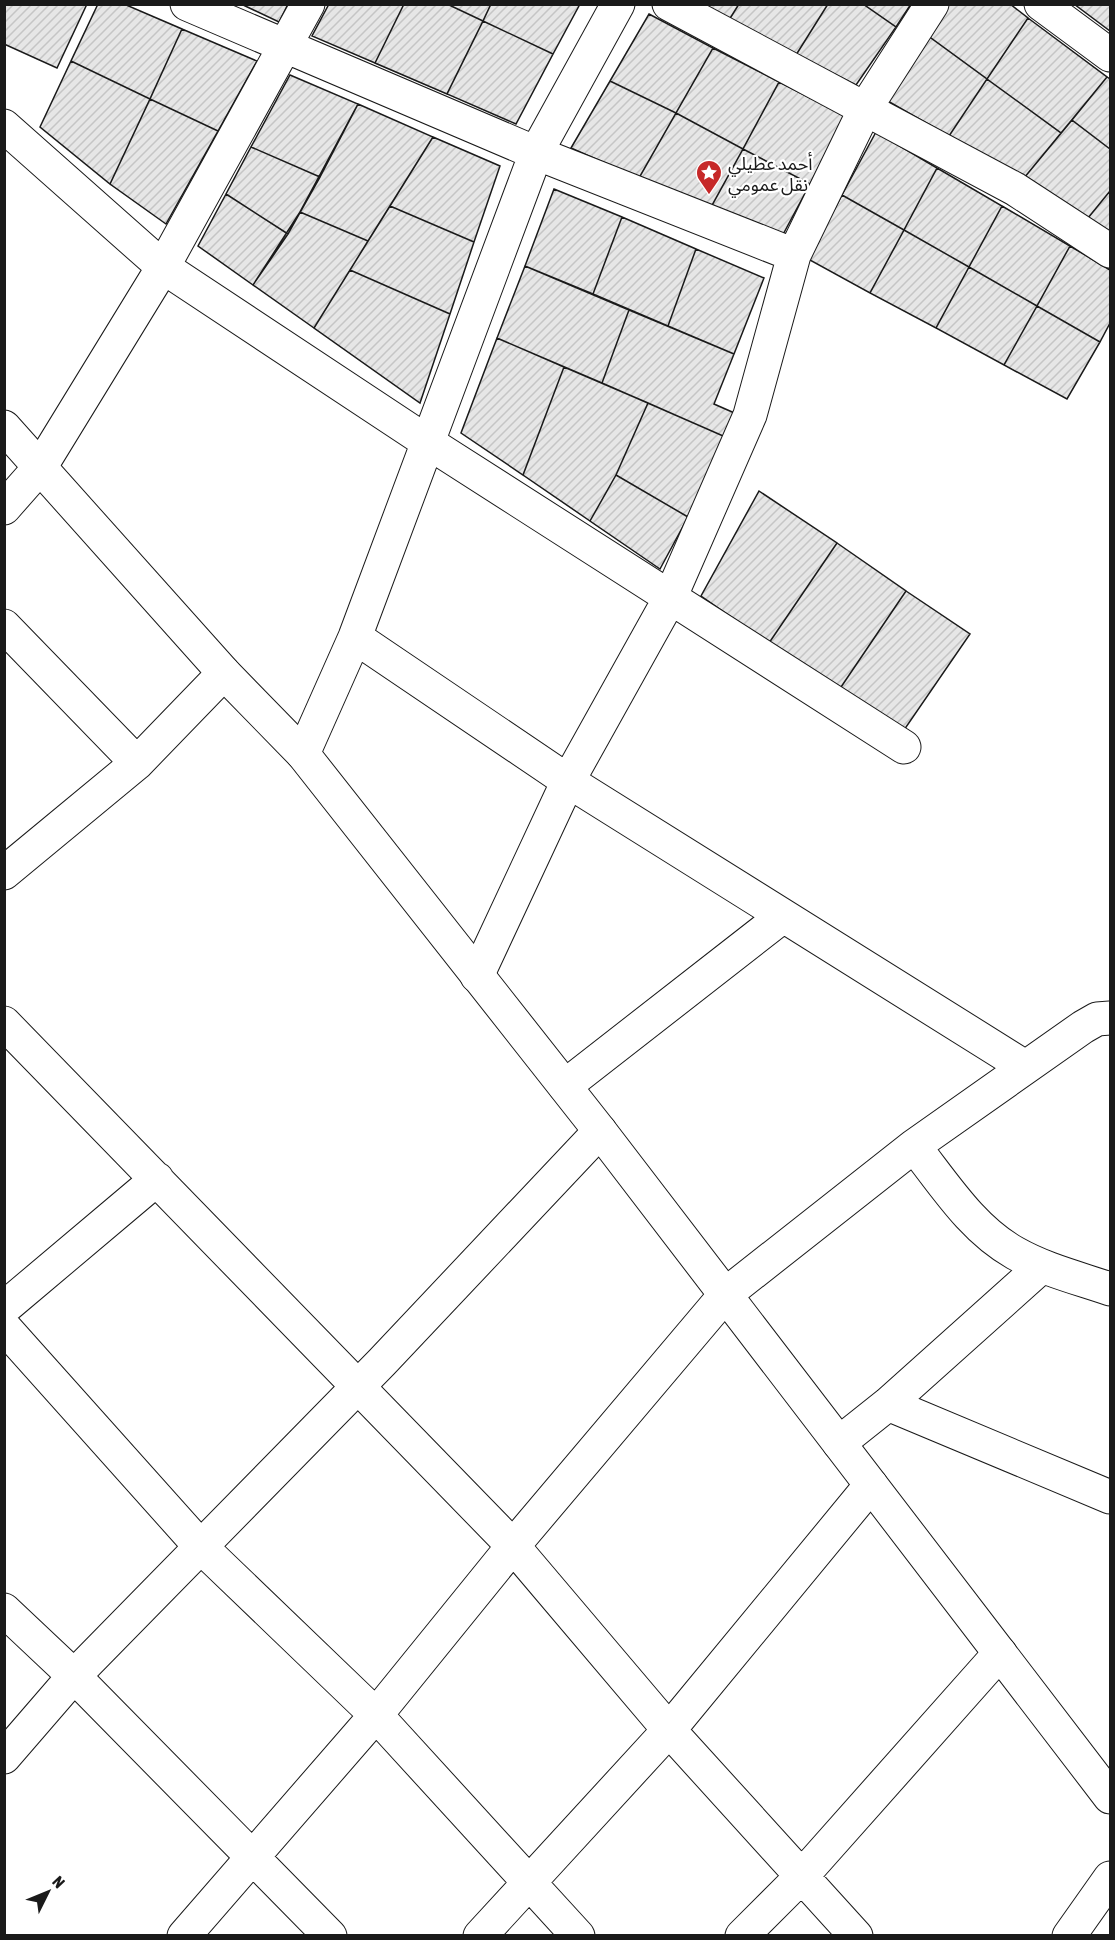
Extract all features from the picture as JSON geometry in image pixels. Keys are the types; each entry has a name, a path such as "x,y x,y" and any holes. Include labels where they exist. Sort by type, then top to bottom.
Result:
{"street":[{"path":"187,4 536,153 794,255"},
{"path":"4,508 42,466 162,267 308,4"},
{"path":"303,754 355,637 536,153 618,4"},
{"path":"669,4 866,107 1015,189 1110,251"},
{"path":"477,976 568,781 670,598 750,415 794,255 866,107 932,4"},
{"path":"1041,4 1110,55"},
{"path":"4,126 162,267 429,443 904,747"},
{"path":"4,427 42,466 224,673 303,754 600,1131 1110,1797"},
{"path":"4,626 137,763"},
{"path":"355,637 568,781 1025,1067"},
{"path":"4,873 137,763 224,673"},
{"path":"565,1086 783,916"},
{"path":"184,1935 376,1715 513,1546 726,1294 914,1146 1083,1027 1098,1019 1110,1018"},
{"path":"4,1023 513,1546 669,1730 856,1935"},
{"path":"4,1757 74,1676 600,1131"},
{"path":"914,1146 970,1217 1013,1252 1042,1266 1110,1289"},
{"path":"4,1308 157,1179"},
{"path":"839,1443 888,1404 1042,1266"},
{"path":"4,1327 199,1545 376,1715 578,1935"},
{"path":"888,1404 1110,1497"},
{"path":"480,1935 669,1730 871,1485"},
{"path":"4,1610 74,1676 330,1935"},
{"path":"742,1935 801,1877 1000,1653"},
{"path":"1069,1935 1110,1878"}],"building":[{"path":"4,4 87,4 57,68 4,44"},
{"path":"98,4 124,4 182,29 150,99 71,61"},
{"path":"241,4 288,4 279,22"},
{"path":"329,4 404,4 375,63 312,36"},
{"path":"404,4 447,4 483,21 447,94 375,63"},
{"path":"447,4 491,4 483,21"},
{"path":"491,4 580,4 553,54 483,21"},
{"path":"698,4 739,4 729,20"},
{"path":"739,4 828,4 796,55 729,20"},
{"path":"828,4 863,4 896,27 856,85 796,55"},
{"path":"863,4 911,4 896,27"},
{"path":"949,4 1010,4 1028,18 987,79 927,35"},
{"path":"1074,4 1110,4 1110,31"},
{"path":"649,14 713,48 676,113 610,81"},
{"path":"1028,18 1107,77 1061,133 987,79"},
{"path":"483,21 553,54 516,124 447,94"},
{"path":"182,29 257,61 218,131 150,99"},
{"path":"927,35 987,79 949,136 886,100"},
{"path":"713,48 779,82 743,149 676,113"},
{"path":"71,61 150,99 110,184 40,127"},
{"path":"290,75 358,104 320,177 251,147"},
{"path":"1107,77 1110,79 1110,149 1072,120"},
{"path":"987,79 1061,133 1024,178 949,136"},
{"path":"610,81 676,113 639,178 571,148"},
{"path":"779,82 846,116 810,184 743,149"},
{"path":"150,99 218,131 166,224 110,184"},
{"path":"358,104 433,137 368,241 300,212"},
{"path":"676,113 743,149 710,209 639,178"},
{"path":"1072,120 1110,149 1110,191 1088,218 1024,178"},
{"path":"876,132 937,168 904,230 842,195"},
{"path":"433,137 500,166 474,242 390,206"},
{"path":"251,147 320,177 288,234 226,194"},
{"path":"743,149 810,184 780,240 710,209"},
{"path":"937,168 1002,206 969,267 904,230"},
{"path":"554,189 622,217 593,294 525,266"},
{"path":"1110,191 1110,232 1088,218"},
{"path":"226,194 288,234 253,285 198,246"},
{"path":"842,195 904,230 870,293 808,259"},
{"path":"390,206 474,242 450,314 350,270"},
{"path":"1002,206 1070,246 1037,306 969,267"},
{"path":"300,212 368,241 314,328 253,285"},
{"path":"622,217 696,249 668,326 593,294"},
{"path":"904,230 969,267 936,328 870,293"},
{"path":"1070,246 1110,270 1110,323 1100,342 1037,306"},
{"path":"696,249 764,278 734,354 668,326"},
{"path":"525,266 629,310 602,383 497,338"},
{"path":"969,267 1037,306 1004,365 936,328"},
{"path":"350,270 450,314 420,403 314,328"},
{"path":"1037,306 1100,342 1067,399 1004,365"},
{"path":"629,310 734,354 714,404 739,415 730,439 602,383"},
{"path":"497,338 564,367 523,475 461,433"},
{"path":"564,367 648,403 616,475 590,521 523,475"},
{"path":"648,403 730,439 688,517 616,475"},
{"path":"616,475 688,517 660,569 590,521"},
{"path":"759,491 837,543 769,643 701,596"},
{"path":"837,543 906,591 839,690 769,643"},
{"path":"906,591 970,634 902,733 839,690"}],"place":[{"name":"أحمد عطيلي نقل عمومي","path":"709,196"}]}
